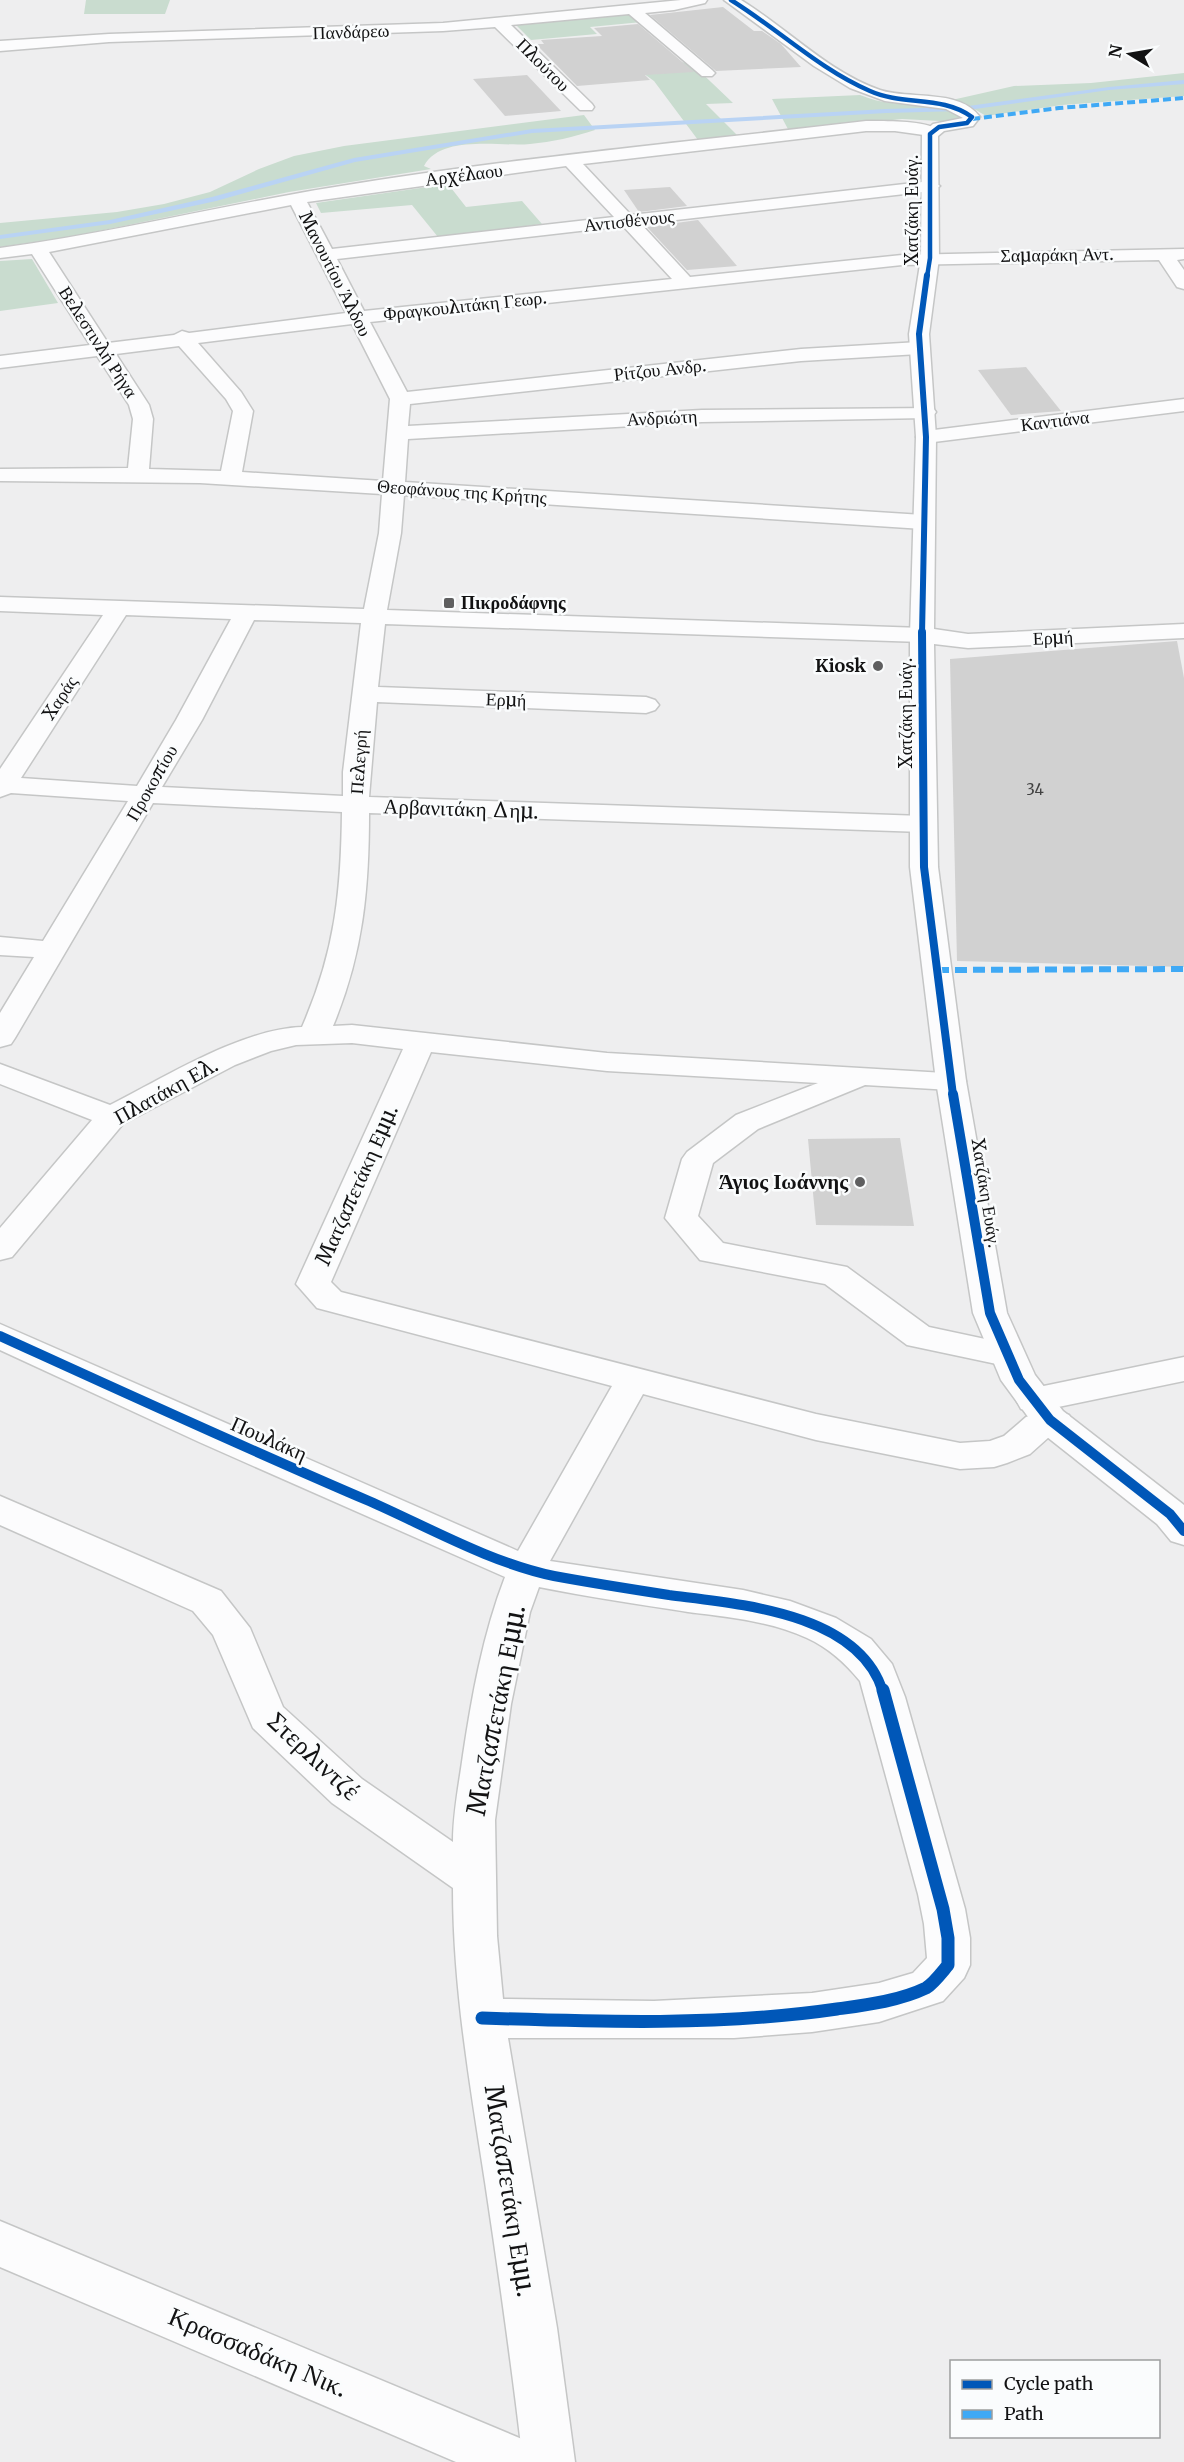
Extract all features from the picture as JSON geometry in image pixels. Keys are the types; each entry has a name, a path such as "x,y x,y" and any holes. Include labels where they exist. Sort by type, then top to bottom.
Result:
{"street":[{"name":"Πανδάρεω","path":"0,46 109,38 325,33 500,23 686,4 700,0"},
{"name":"Χατζάκη Ευάγ.","path":"731,0 859,86 892,98 953,106 972,117 967,123 931,131 928,154 931,186 930,258 920,312 920,348 926,412 922,635 923,824 927,900 951,1081 990,1313 1018,1380 1045,1412 1170,1514 1184,1530"},
{"path":"633,10 707,73"},
{"name":"Πλούτου","path":"500,23 586,107"},
{"name":"Αρχέλαου","path":"0,253 38,249 297,199 571,161 866,126 895,126 931,131"},
{"path":"571,161 684,281"},
{"name":"Αντισθένους","path":"326,255 931,186"},
{"name":"Μανουτίου Άλδου","path":"297,199 400,399"},
{"name":"Βελεστινλή Ρήγα","path":"38,249 142,413 138,476"},
{"path":"1164,254 1184,283"},
{"name":"Σαμαράκη Αντ.","path":"930,258 1184,254"},
{"name":"Φραγκουλιτάκη Γεωρ.","path":"0,362 182,337 684,281 930,258"},
{"path":"182,337 234,396 243,411 230,478"},
{"name":"Ρίτζου Ανδρ.","path":"400,399 801,355 920,348"},
{"path":"394,498 400,399"},
{"name":"Καντιάνα","path":"926,437 1184,405"},
{"name":"Ανδριώτη","path":"398,433 702,416 926,412"},
{"name":"Θεοφάνους της Κρήτης","path":"0,474 230,478 394,498 580,511 595,509 602,503 923,522"},
{"name":"Πελεγρή","path":"314,1034 335,985 347,937 355,870 356,772 375,616 394,498"},
{"path":"0,604 922,635"},
{"name":"Χαράς","path":"1,786 120,607"},
{"name":"Προκοπίου","path":"0,1038 146,794 246,612"},
{"name":"Ερμή","path":"922,635 968,641 1184,631"},
{"name":"Ερμή","path":"365,694 646,705"},
{"name":"Αρβανιτάκη Δημ.","path":"1,786 356,805 923,824"},
{"path":"0,946 51,950"},
{"path":"314,1034 421,1041 595,1061 951,1081"},
{"name":"Πλατάκη Ελ.","path":"0,1249 112,1117 240,1051 279,1040 314,1034"},
{"name":"Ματζαπετάκη Εμμ.","path":"421,1041 313,1284 329,1300 816,1427 960,1456 994,1454 1017,1445 1038,1426 1045,1412 1184,1369"},
{"path":"0,1073 112,1117"},
{"path":"862,1076 747,1122 698,1160 681,1218 712,1252 835,1275 919,1337 1006,1354"},
{"name":"Πουλάκη","path":"0,1336 212,1433 526,1570 595,1584 755,1608 822,1628 857,1650 878,1675 901,1750 939,1893 947,1938 948,1966 943,1976 931,1985 875,2003 776,2017 625,2021 482,2018"},
{"name":"Ματζαπετάκη Εμμ.","path":"549,2462 530,2316 482,2018 473,1879 474,1820 488,1724 511,1612 526,1570 634,1379"},
{"name":"Στερλιντζέ","path":"0,1510 207,1601 230,1628 267,1717 347,1791 473,1879"},
{"name":"Κρασσαδάκη Νικ.","path":"0,2244 516,2462"}],"green space":[{"path":"86,0 170,0 165,14 84,14"},
{"path":"629,12 642,22 590,27 597,34 531,40 515,24"},
{"path":"690,62 733,103 706,104 738,136 698,140 654,81 633,66"},
{"path":"1184,73 1184,96 1062,105 986,116 971,107 943,102 1014,86 1091,83"},
{"path":"860,95 888,103 941,106 958,113 965,119 958,122 902,119 789,131 772,99"},
{"path":"584,115 595,130 538,143 472,144 444,149 432,156 424,166 431,169 289,192 65,238 0,247 0,223 117,212 164,204 210,192 259,169 294,156 344,146"},
{"path":"448,184 466,207 522,201 542,224 438,237 412,205 321,213 316,203"},
{"path":"32,259 58,303 0,311 0,261"}],"building":[{"path":"723,7 754,31 762,31 781,44 801,67 716,71 650,15"},
{"path":"638,24 694,72 645,75 650,80 577,86 536,44 544,44 541,40 602,36 594,28"},
{"path":"527,75 561,111 505,116 473,79"},
{"path":"670,187 687,206 639,212 624,190"},
{"path":"698,220 737,266 687,270 647,227"},
{"path":"1026,367 1061,411 1011,415 978,370"},
{"path":"1177,641 1184,678 1184,967 957,961 950,659"},
{"name":"Άγιος Ιωάννης","path":"900,1138 914,1226 816,1225 808,1139"}],"waterway":[{"path":"0,237 110,222 213,199 354,160 532,131 886,111 961,109 1109,88 1184,82"}],"marked path":[{"path":"972,119 1059,108 1184,98"},
{"path":"937,970 1184,969"}],"cycle path":[{"path":"731,0 819,63 856,85 885,96 952,106 972,117 967,123 939,127 930,134 930,258 919,334 926,437 922,635 924,867 951,1081 990,1313 1019,1380 1050,1420 1170,1514 1184,1531"},
{"path":"0,1336 212,1433 526,1570 595,1584 743,1605 790,1616 822,1628 857,1650 878,1675 940,1894 946,1924 948,1965 927,1987 879,2003 812,2013 654,2020 482,2018"}],"place":[{"name":"Πικροδάφνης","path":"449,603"},
{"name":"Kiosk","path":"878,666"},
{"name":"Άγιος Ιωάννης","path":"860,1182"}]}
